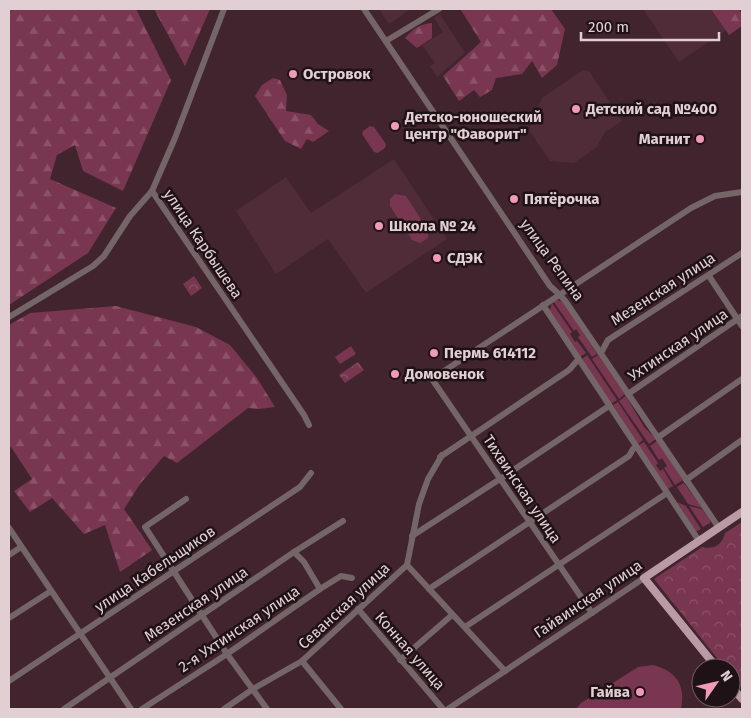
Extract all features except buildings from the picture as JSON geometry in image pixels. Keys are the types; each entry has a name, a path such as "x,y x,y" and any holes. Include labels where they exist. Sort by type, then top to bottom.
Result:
{"main road":[{"name":"Гайвинская улица","path":"644,578 742,512"},
{"path":"644,578 709,658"}],"street":[{"name":"улица Карбышева","path":"224,9 175,138 152,191 309,425"},
{"name":"улица Репина","path":"364,9 550,286 560,295 718,528"},
{"path":"386,41 439,9"},
{"path":"9,318 93,266 104,256 130,216 152,191"},
{"path":"699,541 543,305 691,208 715,196 742,192"},
{"name":"Мезенская улица","path":"602,351 608,340 742,253"},
{"path":"709,276 740,318 742,326"},
{"path":"550,286 550,299"},
{"name":"Тихвинская улица","path":"543,305 432,379 592,613"},
{"name":"Ухтинская улица","path":"628,394 740,318"},
{"path":"433,462 569,370 576,362"},
{"path":"660,436 742,379"},
{"path":"412,536 609,406"},
{"path":"686,480 742,440"},
{"path":"429,589 628,456 633,449"},
{"name":"Севанская улица","path":"224,709 253,689 302,661 407,565 415,519 424,490 442,455"},
{"name":"улица Кабельщиков","path":"9,681 300,487 311,473"},
{"path":"464,628 666,492"},
{"path":"186,499 145,527 227,654 267,709"},
{"name":"Мезенская улица","path":"64,709 294,552 343,521"},
{"path":"9,528 131,709"},
{"path":"9,555 21,547"},
{"path":"294,552 304,562 320,589"},
{"path":"407,565 505,672"},
{"name":"2-я Ухтинская улица","path":"142,709 227,654 320,589 341,576 352,578"},
{"name":"Гайвинская улица","path":"448,709 644,578"},
{"path":"9,618 51,591"},
{"name":"Конная улица","path":"358,610 443,709"},
{"path":"400,660 452,615"},
{"path":"302,661 341,709"}],"shaded area":[{"path":"379,9 411,9 389,24"},
{"name":"Детский сад №400","path":"643,9 719,9 731,27 679,62"},
{"path":"440,14 465,53 437,77 430,66 435,63 422,45 443,32 434,18"},
{"name":"Детский сад №400","path":"583,70 589,71 622,121 605,132 597,147 574,163 550,161 529,130 542,98"},
{"name":"Школа № 24","path":"394,159 447,239 366,293 328,239 276,274 236,211 286,177 311,213"}],"green space":[{"path":"9,9 136,9 171,80 123,191 83,171 75,145 57,155 50,179 116,208 88,253 9,305"},
{"path":"154,9 210,9 185,66"},
{"path":"551,9 565,29 557,65 542,78 532,61 522,74 496,78 492,90 480,97 474,90 459,101 443,76 481,42 461,10"},
{"path":"711,9 739,9 742,14 742,26 729,35"},
{"path":"432,23 432,38 417,48 405,38 424,24"},
{"path":"273,78 280,80 287,95 286,111 311,115 318,124 329,131 313,142 307,139 301,149 285,141 255,96 262,85"},
{"path":"370,126 374,127 386,144 385,148 378,153 374,152 362,134"},
{"path":"395,194 406,196 428,230 428,238 420,243 412,240 390,206 390,199"},
{"path":"194,276 202,288 191,296 183,284"},
{"path":"558,300 564,303 597,354 592,357 578,337 580,335 576,329 574,331 553,301"},
{"path":"552,303 572,332 570,334 575,342 577,341 586,353 580,357 550,310"},
{"path":"116,306 196,327 230,345 257,378 275,407 248,408 177,463 164,456 140,484 124,509 152,550 120,572 105,525 84,534 52,498 30,512 14,491 32,479 11,447 9,448 9,325 30,313"},
{"path":"351,346 356,354 340,364 335,357"},
{"path":"587,355 617,400 611,404 582,359"},
{"path":"598,355 625,394 619,399 592,359"},
{"path":"358,362 364,370 345,383 339,375"},
{"path":"626,396 644,427 656,439 649,444 619,401"},
{"path":"618,402 643,440 638,444 613,405"},
{"path":"657,441 683,480 675,485 664,468 667,466 662,458 659,460 650,446"},
{"path":"644,442 658,463 656,465 660,471 663,469 673,486 668,489 639,445"},
{"path":"684,483 702,508 688,504 677,487"},
{"path":"677,502 686,506 701,529 696,532"},
{"path":"689,506 702,509 710,523 703,527"},
{"path":"742,522 742,689 741,658 717,658 654,579 702,547 710,548 717,546 722,541 725,533"},
{"name":"Гайва","path":"653,665 668,671 678,680 682,693 681,709 576,709 581,703 638,667"}],"place":[{"name":"Островок","path":"293,74"},
{"name":"Детский сад №400","path":"576,109"},
{"name":"Детско-юношеский центр \"Фаворит\"","path":"395,126"},
{"name":"Магнит","path":"700,139"},
{"name":"Пятёрочка","path":"514,199"},
{"name":"Школа № 24","path":"379,226"},
{"name":"СДЭК","path":"437,258"},
{"name":"Пермь 614112","path":"434,353"},
{"name":"Домовенок","path":"395,374"},
{"name":"Гайва","path":"640,692"}]}
